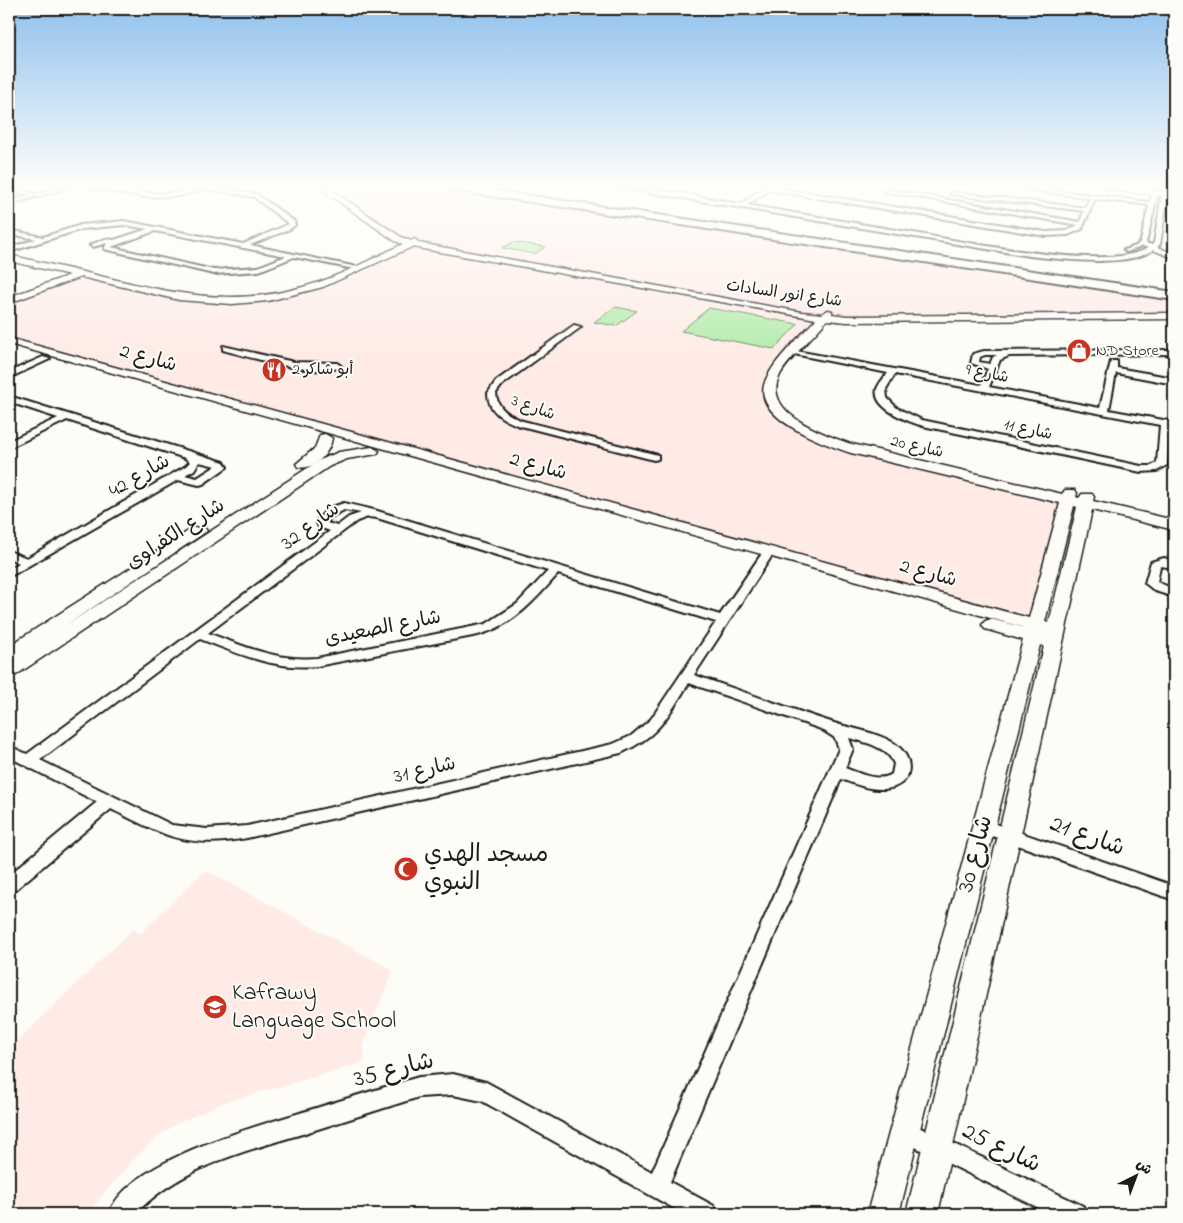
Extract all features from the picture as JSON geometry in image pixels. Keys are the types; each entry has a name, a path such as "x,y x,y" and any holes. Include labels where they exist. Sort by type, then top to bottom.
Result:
{"highway":[{"path":"847,244 1172,291"},
{"path":"865,244 1172,291"}],"street":[{"path":"9,250 27,244"},
{"path":"110,244 106,248 214,272 259,269 294,255"},
{"path":"240,244 356,267 389,254 410,249 438,249"},
{"path":"9,254 179,297 228,300 265,297 299,291 328,282 404,244"},
{"path":"389,254 406,244"},
{"name":"شارع انور السادات","path":"421,244 438,249 787,312 831,316 1174,311"},
{"name":"شارع انور السادات","path":"428,244 831,316"},
{"path":"977,244 1046,256 1082,258 1142,254 1154,248 1157,244"},
{"path":"997,244 1047,252 1106,254 1128,250 1143,244"},
{"path":"1143,244 1174,256"},
{"path":"9,258 81,272"},
{"path":"9,296 81,272"},
{"path":"9,300 81,272"},
{"path":"787,312 809,322 812,327 811,332"},
{"name":"شارع انور السادات","path":"1020,314 1174,316"},
{"name":"شارع 20","path":"798,353 811,332 831,316"},
{"name":"شارع 20","path":"831,316 798,353 773,376 769,391 778,410 805,430 830,442 856,450 1078,499 1174,517"},
{"name":"شارع 3","path":"577,327 499,382 492,393 494,405 503,415 520,423 654,458"},
{"name":"شارع 2","path":"9,341 50,357"},
{"path":"226,348 309,368 336,366"},
{"name":"شارع 2","path":"9,349 50,357 1045,634"},
{"path":"1104,412 1116,352"},
{"path":"992,367 975,363 976,356 984,353 1174,352"},
{"name":"شارع 9","path":"798,353 1170,424"},
{"path":"984,389 996,360 1000,356 1018,353"},
{"path":"9,375 50,357"},
{"path":"1112,370 1174,382"},
{"name":"شارع 11","path":"893,371 881,390 882,396 895,410 913,420 933,426 1141,469 1153,469 1162,465 1170,424"},
{"name":"شارع 42","path":"9,399 189,456 194,461 193,465 176,476 9,574"},
{"name":"شارع 2","path":"227,406 325,438 492,480"},
{"path":"9,445 67,417"},
{"name":"شارع الكفراوى","path":"324,457 325,438"},
{"name":"شارع الكفراوى","path":"9,654 324,457 372,451"},
{"path":"176,476 199,482 222,468 220,464 189,456"},
{"name":"شارع الكفراوى","path":"9,671 324,457"},
{"name":"شارع 20","path":"1078,499 1174,524"},
{"name":"شارع 30","path":"922,1214 1010,835 1045,634 1078,499"},
{"path":"338,530 323,525 321,522 342,505 378,515"},
{"name":"شارع 32","path":"29,760 357,517 378,515 723,620"},
{"path":"9,554 28,563"},
{"name":"شارع 31","path":"9,751 177,832 206,836 247,832 616,749 636,740 651,729 765,556"},
{"path":"1174,565 1164,562 1155,564 1151,583 1159,588 1174,592"},
{"name":"شارع الصعيدى","path":"199,634 271,661 296,664 317,662 478,631 495,626 517,611 556,569"},
{"name":"شارع 30","path":"883,1214 984,826 1045,634"},
{"path":"686,677 886,746 897,754 902,764 898,777 881,784 837,771"},
{"path":"657,1187 846,748 842,735 826,725"},
{"path":"9,885 110,800"},
{"name":"شارع 21","path":"984,826 1174,893"},
{"name":"شارع 35","path":"120,1214 145,1189 164,1174 199,1156 420,1087 446,1083 471,1086 486,1092 706,1214"},
{"name":"شارع 25","path":"904,1131 1075,1214"}],"shaded area":[{"path":"405,244 858,244 1174,291 1174,314 1143,312 832,316 780,375 775,392 781,406 797,421 842,443 1077,499 1044,633 9,345 9,298 80,272 179,295 223,299 276,294 322,282"},
{"name":"Kafrawy Language School","path":"205,870 393,970 363,1044 365,1060 359,1064 223,1103 178,1123 157,1137 131,1162 87,1214 9,1214 9,1049 133,929 141,933"}],"green space":[{"path":"510,244 546,247 534,254 502,248"},
{"path":"615,307 637,311 616,326 594,322"},
{"path":"709,308 798,324 774,349 681,331"}],"place":[{"name":"ND Store","path":"1079,351"},
{"name":"أبو شاكر 2","path":"274,370"},
{"name":"مسجد الهدي النبوي","path":"406,869"},
{"name":"Kafrawy Language School","path":"215,1007"}]}
